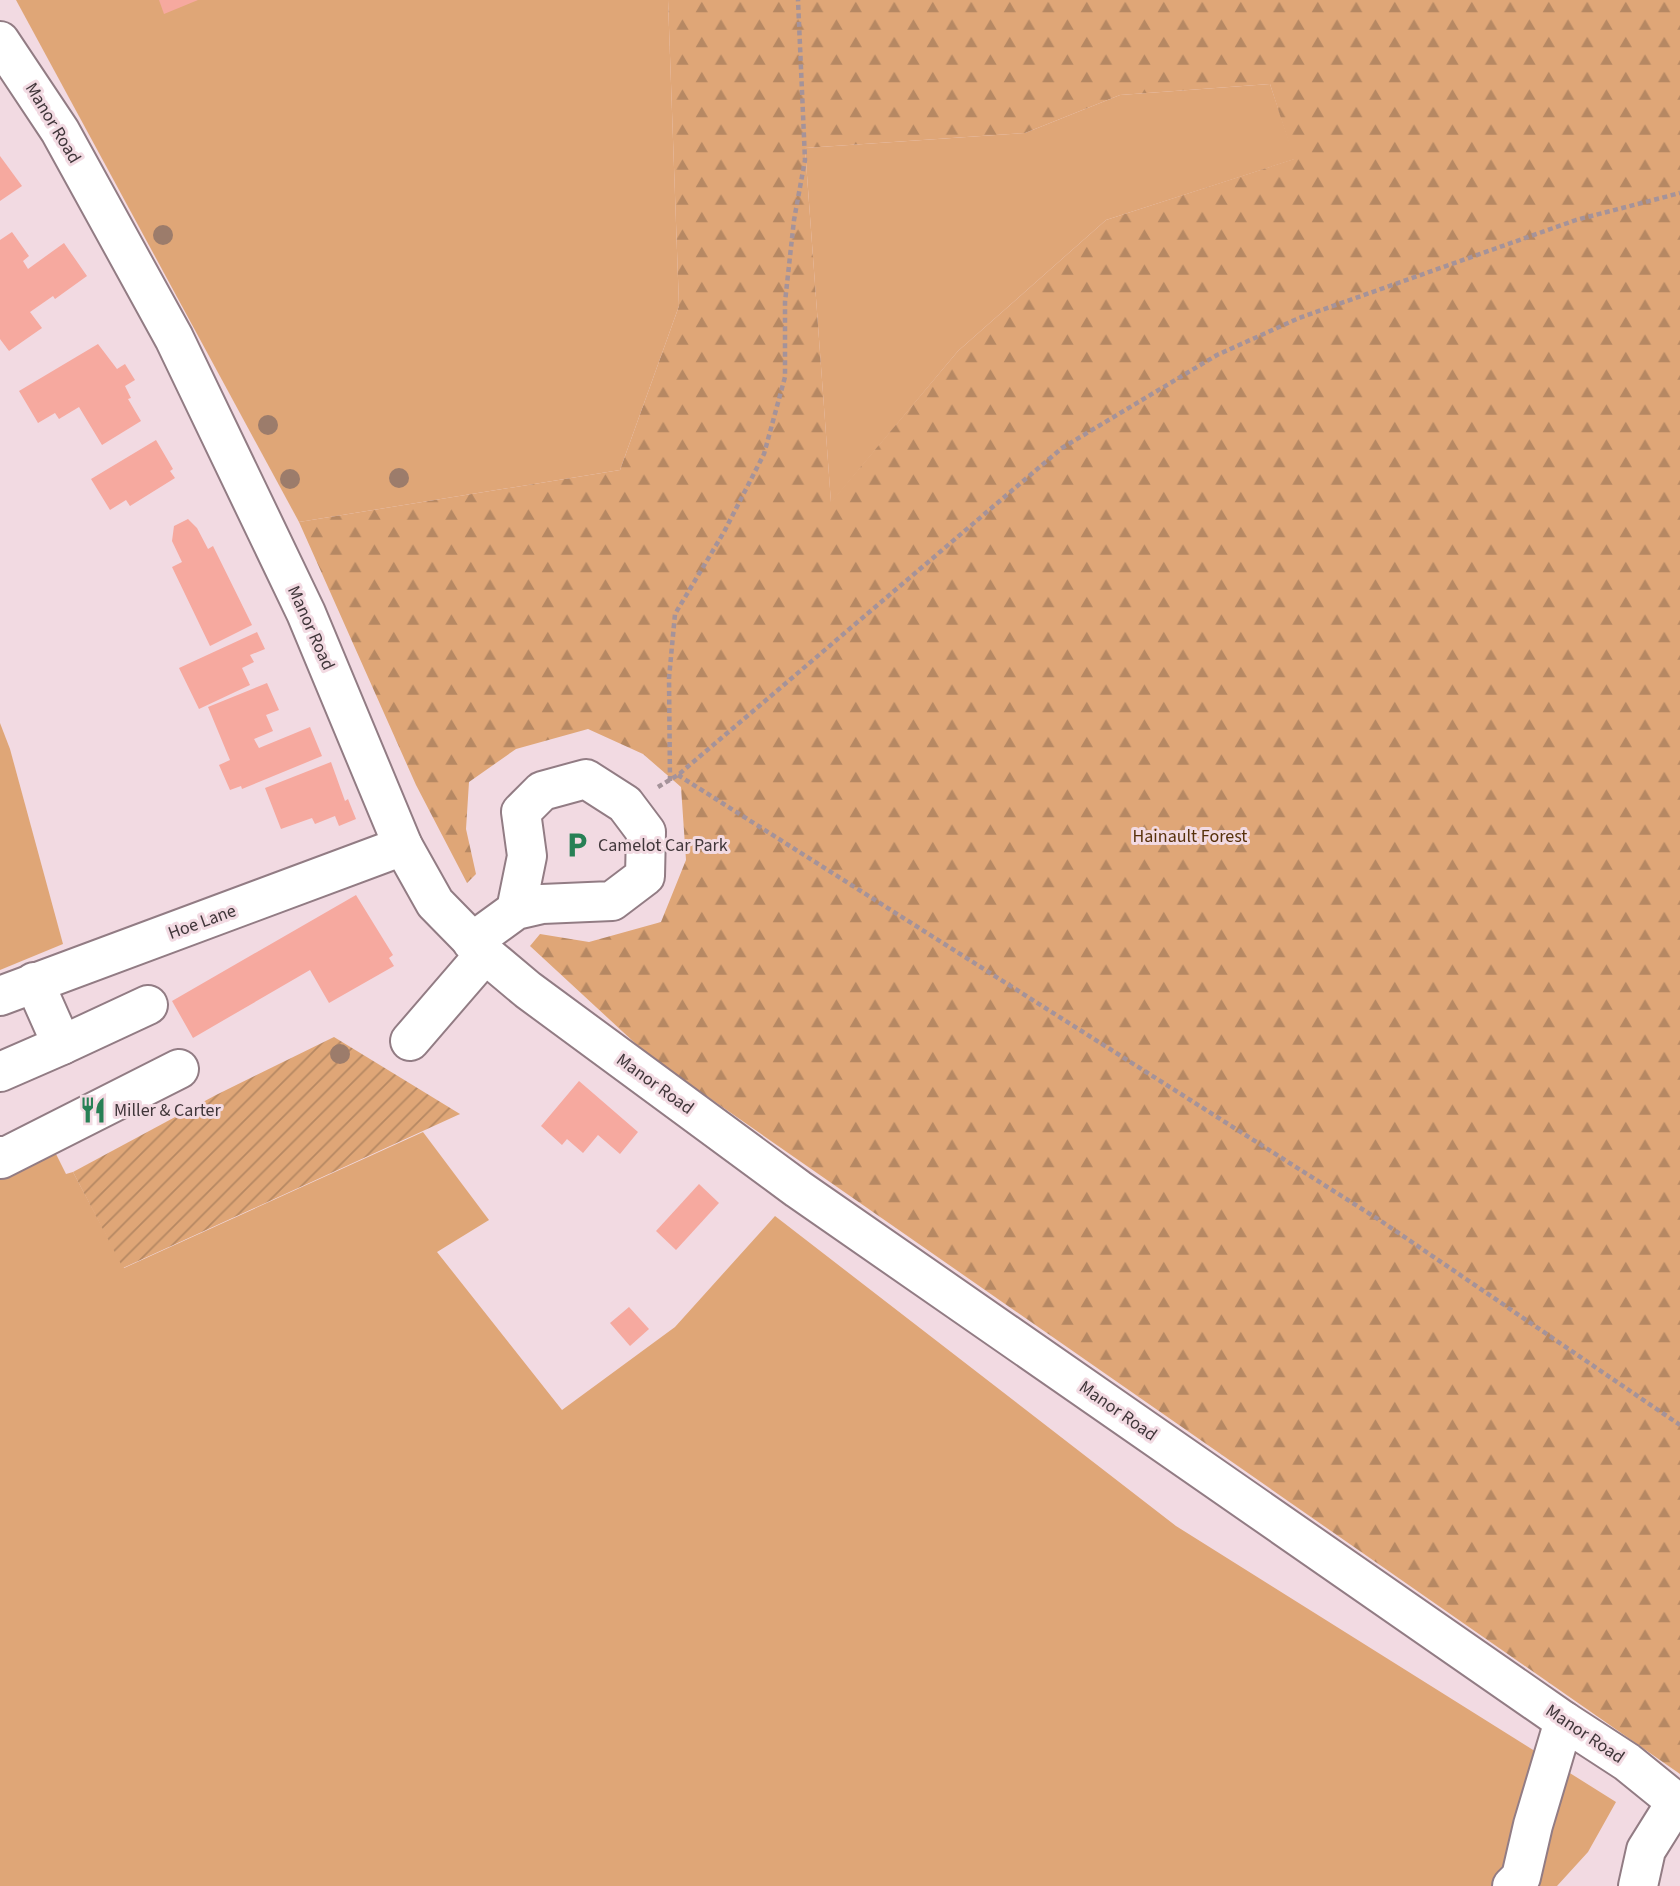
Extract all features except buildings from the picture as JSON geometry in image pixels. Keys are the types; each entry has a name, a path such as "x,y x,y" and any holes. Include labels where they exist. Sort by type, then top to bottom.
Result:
{"street":[{"name":"Manor Road","path":"0,41 60,131 174,338 306,613 403,846 435,903 478,948 528,990 798,1189 1627,1762 1678,1804"},
{"name":"Hoe Lane","path":"17,989 403,846"},
{"path":"410,1041 478,948 516,910"},
{"path":"17,989 62,1045"},
{"path":"0,1072 148,1005"},
{"path":"0,1156 1,1158 179,1069"},
{"path":"1512,1886 1521,1877 1533,1825 1564,1721"},
{"path":"1638,1886 1646,1850 1678,1804"}],"path":[{"path":"798,0 805,160 794,220 785,302 785,377 764,454 724,532 675,614 669,678 670,782 1062,448 1217,355 1299,318 1576,220 1680,193"},
{"path":"678,775 1381,1221 1680,1424"}],"green space":[{"path":"16,0 668,0 679,306 620,470 299,522"},
{"name":"Hainault Forest","path":"668,0 1680,0 1680,1774 649,1056 530,946 540,934 589,942 661,922 686,860 681,787 643,754 588,729 516,749 469,782 466,829 476,874 467,883 416,785 299,522 620,470 679,306","holes":["1270,84 1294,159 1106,220 958,351 831,502 805,148 1025,133 1120,95"]},
{"path":"1270,84 1295,159 1106,220 958,351 831,503 805,148 1025,133 1120,95"},
{"path":"0,723 10,749 63,944 0,970"},
{"path":"334,1037 460,1114 123,1268 73,1172 216,1095"},
{"path":"423,1132 489,1220 437,1252 562,1410 675,1327 775,1216 1176,1526 1616,1802 1588,1852 1557,1886 0,1886 0,1180 56,1154 66,1174 73,1172 124,1268"}],"place":[{"name":"Camelot Car Park","path":"577,845"},
{"name":"Miller & Carter","path":"93,1110"}]}
